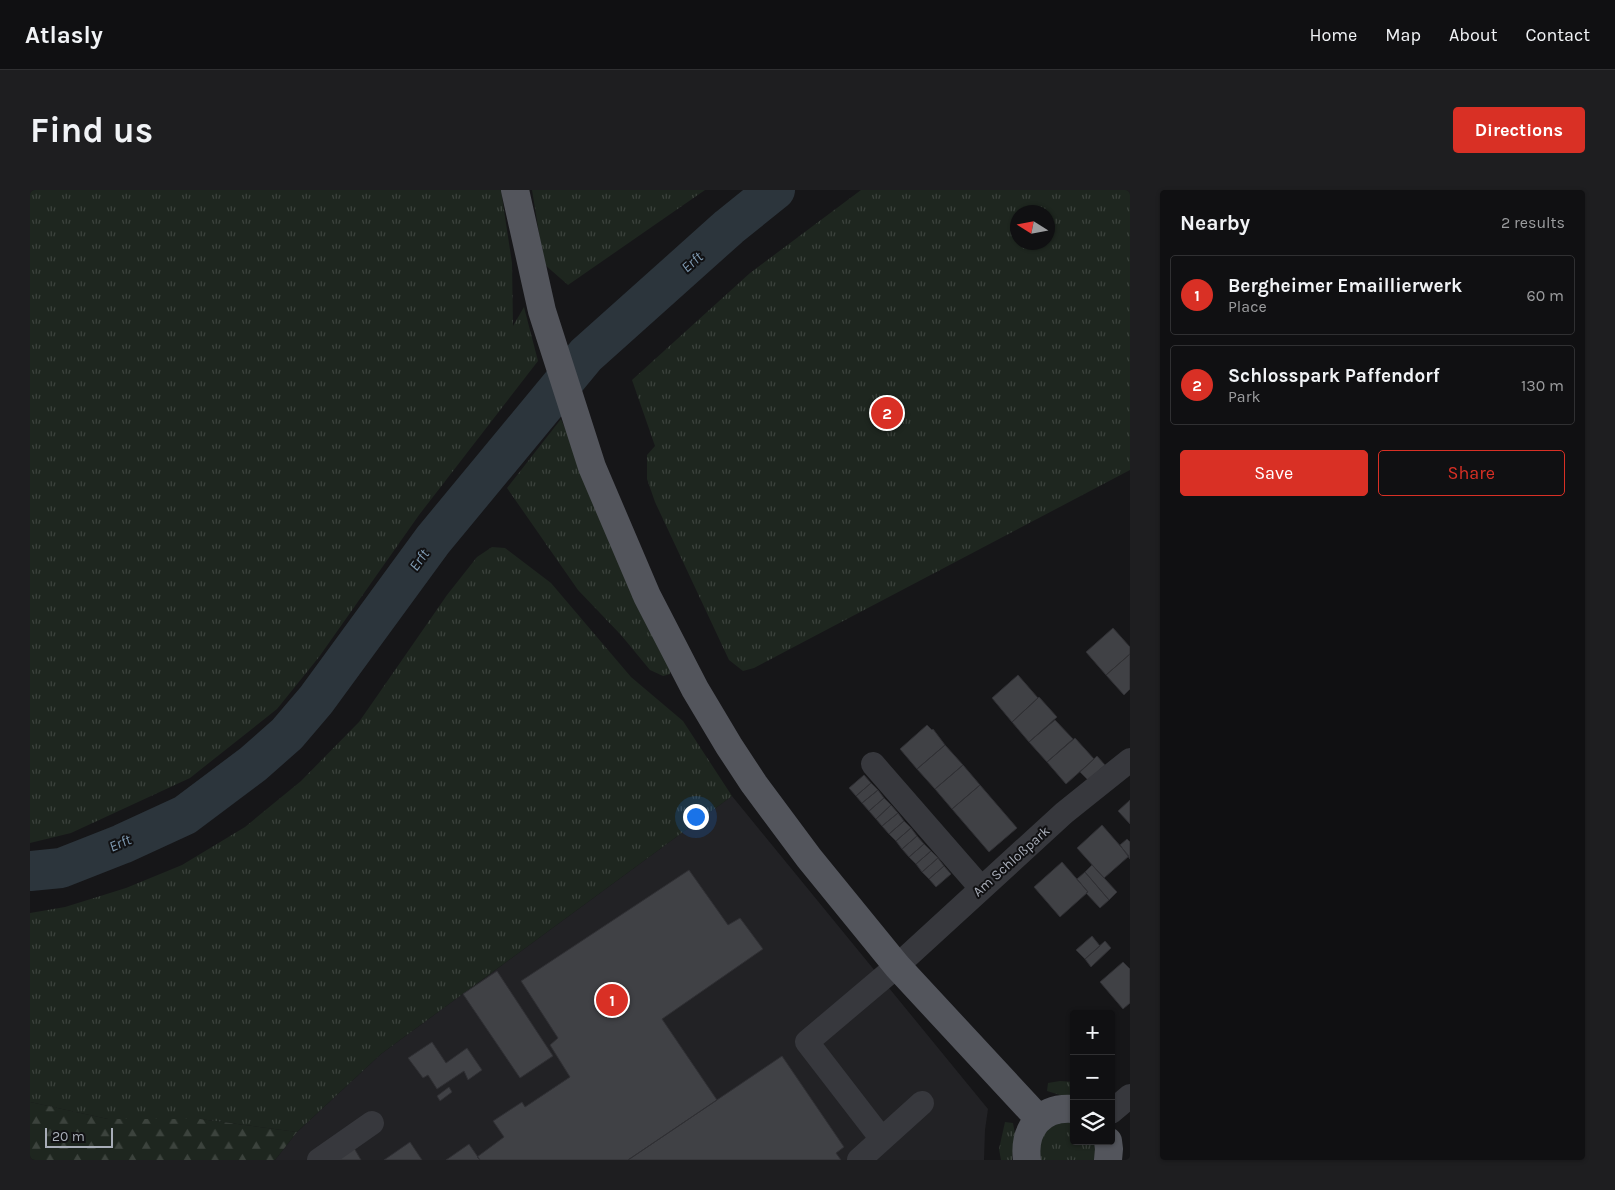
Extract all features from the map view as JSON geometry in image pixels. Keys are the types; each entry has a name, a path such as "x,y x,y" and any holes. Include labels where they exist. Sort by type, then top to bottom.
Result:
{"main road":[{"path":"515,190 536,289 546,326 592,467 647,596 695,689 754,784 809,858 897,966 1040,1119"},
{"path":"1027,1160 1026,1145 1030,1132 1040,1119 1049,1112 1063,1108 1070,1109"},
{"path":"1108,1145 1108,1160"}],"street":[{"name":"Am Schloßpark","path":"881,1138 806,1042 897,966 1064,813 1130,760"},
{"path":"873,764 981,888"},
{"path":"1115,1109 1130,1096"},
{"path":"859,1160 881,1138 922,1103"},
{"path":"319,1160 372,1124"}],"shaded area":[{"path":"732,796 988,1109 984,1160 275,1160 297,1132 381,1054"}],"green space":[{"path":"30,190 501,190 512,263 513,326 524,307 538,361 419,515 319,657 277,709 190,778 71,833 30,843"},
{"path":"532,190 705,190 568,285 544,264"},
{"path":"861,190 1130,190 1130,470 754,668 743,671 729,660 655,502 647,479 647,455 655,446 632,380 750,273"},
{"path":"561,419 669,663 670,674 663,676 650,670 621,635 578,590 507,488"},
{"path":"492,547 505,548 551,583 631,677 683,721 732,796 381,1054 297,1132 200,1119 108,1119 30,1102 30,913 65,907 126,888 182,865 245,827 301,781 359,722 447,595 477,557"},
{"path":"1070,1082 1070,1096 1047,1091 1048,1083"},
{"path":"30,1102 108,1119 200,1119 297,1132 275,1160 30,1160"},
{"path":"1070,1121 1070,1145 1096,1145 1097,1149 1094,1160 1041,1160 1040,1145 1042,1135 1048,1127 1060,1122"},
{"path":"1005,1122 1013,1123 1015,1134 1012,1160 1001,1160 999,1149"}],"building":[{"path":"1113,628 1130,647 1130,654 1106,675 1086,652"},
{"path":"1130,654 1130,689 1124,695 1106,675"},
{"path":"1018,675 1038,698 1012,722 992,698"},
{"path":"1039,697 1057,717 1029,742 1012,722"},
{"path":"1055,720 1073,739 1047,762 1029,742"},
{"path":"927,725 933,729 945,745 917,769 900,749"},
{"path":"1075,738 1094,759 1066,784 1047,762"},
{"path":"945,745 963,765 935,789 917,769"},
{"path":"1097,756 1105,765 1088,780 1080,772"},
{"path":"963,765 980,785 952,809 935,789"},
{"path":"864,775 871,783 856,796 849,788"},
{"path":"871,783 878,790 862,803 856,796"},
{"path":"980,785 1017,828 989,852 952,809"},
{"path":"878,790 884,798 869,811 862,803"},
{"path":"884,798 891,805 876,819 869,811"},
{"path":"1130,800 1130,824 1118,811"},
{"path":"891,805 898,813 882,826 876,819"},
{"path":"898,813 904,821 889,834 882,826"},
{"path":"904,821 911,828 896,841 889,834"},
{"path":"1102,825 1129,856 1104,878 1077,848"},
{"path":"911,828 917,836 902,849 896,841"},
{"path":"917,836 924,844 909,857 902,849"},
{"path":"1127,839 1130,842 1130,859 1120,845"},
{"path":"924,844 931,851 916,864 909,857"},
{"path":"931,851 938,858 922,872 916,864"},
{"path":"938,858 944,866 929,879 922,872"},
{"path":"1062,862 1088,892 1060,917 1034,887"},
{"path":"1092,865 1117,892 1109,900 1085,872"},
{"path":"944,866 951,874 936,887 929,879"},
{"path":"689,870 728,925 740,918 763,949 662,1019 717,1100 628,1160 480,1160 477,1157 504,1137 493,1121 522,1102 525,1107 570,1077 550,1045 558,1038 521,981"},
{"path":"1085,872 1109,900 1100,908 1086,893 1088,892 1077,879"},
{"path":"1092,936 1100,946 1085,959 1076,950"},
{"path":"1105,941 1111,948 1091,967 1085,959"},
{"path":"1123,962 1130,969 1130,1003 1123,1009 1100,982"},
{"path":"497,971 553,1056 520,1078 463,994"},
{"path":"432,1042 446,1063 467,1048 482,1070 468,1080 464,1071 437,1089 428,1075 423,1078 408,1058"},
{"path":"782,1056 844,1147 836,1153 841,1160 628,1160"},
{"path":"449,1087 452,1092 440,1101 437,1096"},
{"path":"410,1142 422,1160 384,1160"},
{"path":"469,1144 480,1160 446,1160"},
{"path":"354,1148 361,1160 336,1160"}],"waterway":[{"name":"Erft","path":"30,871 61,868 122,844 185,815 253,764 287,734 316,700 433,540 586,355 729,227 775,190"}],"place":[{"name":"Schlosspark Paffendorf","path":"887,413"},
{"name":"Bergheimer Emaillierwerk","path":"612,1000"}]}
